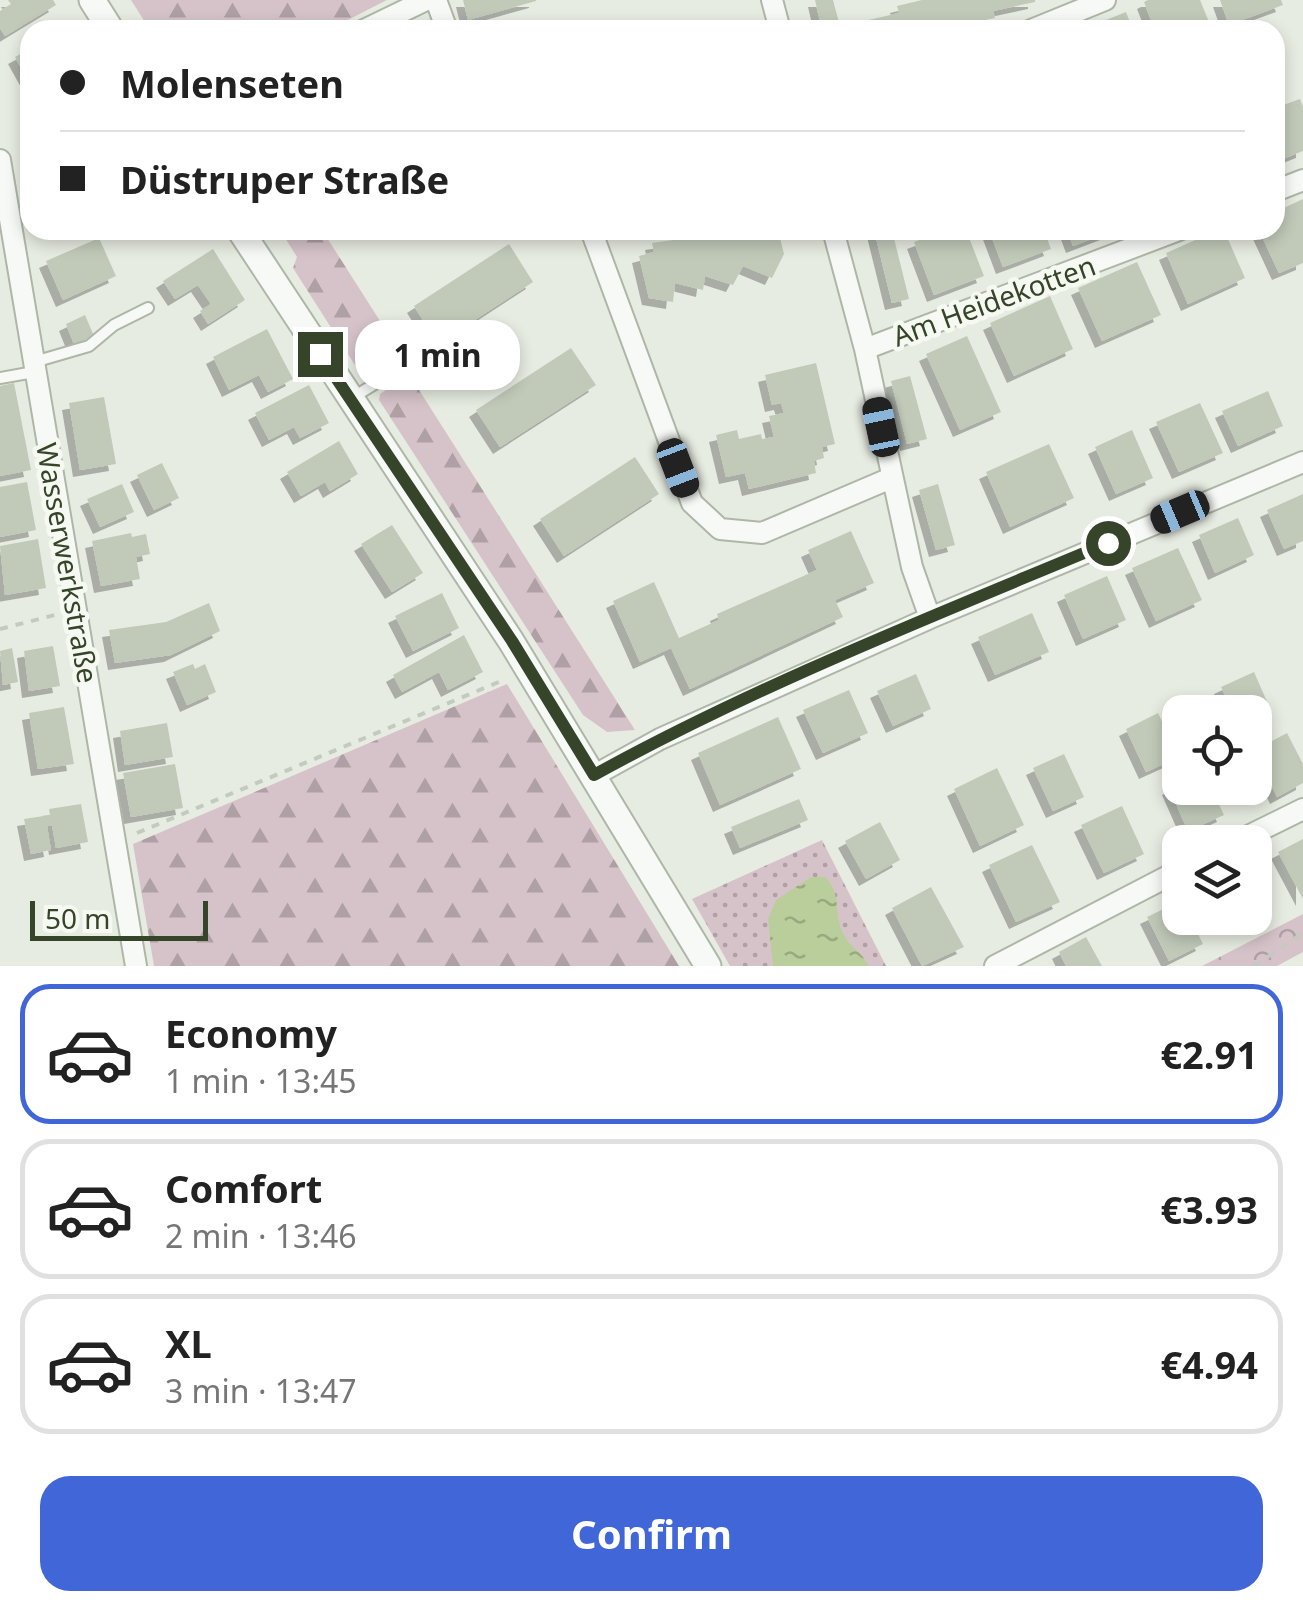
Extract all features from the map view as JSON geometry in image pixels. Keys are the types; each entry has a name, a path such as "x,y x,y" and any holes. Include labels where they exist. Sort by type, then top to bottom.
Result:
{"street":[{"path":"385,20 426,0"},
{"path":"1056,20 1105,0"},
{"name":"Wasserwerkstraße","path":"0,160 136,966"},
{"path":"246,240 529,669 708,966"},
{"path":"595,240 692,504 720,529 762,533 891,478"},
{"name":"Am Heidekotten","path":"836,240 865,349 912,567 930,618"},
{"name":"Am Heidekotten","path":"865,349 1153,240"},
{"path":"594,775 660,739 930,618 1303,462"},
{"path":"1272,825 1303,810"},
{"path":"995,966 1162,879"}],"lane":[{"path":"0,378 88,346 114,325 148,308"},
{"path":"349,400 415,360"}],"path":[{"path":"0,629 74,610"},
{"path":"116,842 529,669"},
{"path":"1254,966 1303,933"}],"green space":[{"path":"131,0 387,0 348,20 144,20"},
{"path":"286,240 328,240 396,346 394,359 370,375 360,373 293,268 297,257"},
{"path":"402,379 414,382 635,730 607,732 583,715 379,400 380,394"},
{"path":"507,684 679,966 154,966 133,844"},
{"path":"822,840 886,966 730,966 692,899"},
{"path":"1303,914 1303,952 1277,966 1202,966 1262,935 1272,935 1272,930"}],"water":[{"path":"811,877 826,877 831,884 843,933 869,966 773,966 768,919 776,900"}],"building":[{"path":"8,0 53,0 56,5 31,20 20,20 20,27 5,36 0,28 0,11 11,4"},
{"path":"463,0 536,0 536,1 468,20"},
{"path":"815,0 833,0 838,20 820,20"},
{"path":"922,0 1035,0 993,11 995,18 985,20 868,20 899,13 897,6"},
{"path":"1200,0 1208,20 1151,20 1144,2"},
{"path":"1220,0 1281,0 1283,5 1242,20 1227,20"},
{"path":"1126,12 1129,20 1106,20"},
{"path":"1300,99 1303,151 1285,158 1285,104"},
{"path":"1303,199 1303,263 1279,273 1264,240 1285,240 1285,207"},
{"path":"100,240 116,276 63,300 46,261"},
{"path":"780,240 784,254 772,278 743,266 733,285 705,276 703,290 675,283 673,302 649,298 639,256 654,252 652,243"},
{"path":"876,240 894,240 909,299 892,303"},
{"path":"970,240 984,276 934,295 914,242"},
{"path":"993,240 1048,240 1051,249 1003,267"},
{"path":"1195,240 1228,240 1245,278 1188,304 1166,253"},
{"path":"509,244 533,282 438,344 414,306"},
{"path":"213,249 245,300 208,324 200,311 211,304 198,285 175,299 163,281"},
{"path":"1137,262 1161,315 1102,341 1078,288"},
{"path":"1050,296 1073,349 1014,376 990,323"},
{"path":"85,315 94,336 74,344 66,324"},
{"path":"267,329 293,379 268,392 259,375 229,390 213,357"},
{"path":"967,336 1001,412 960,430 926,354"},
{"path":"571,348 596,385 500,447 476,410"},
{"path":"816,363 835,444 822,447 824,458 814,461 816,473 749,489 745,473 726,477 716,435 737,430 739,439 761,434 762,439 774,437 769,416 784,413 781,403 772,405 765,375"},
{"path":"910,376 927,439 907,444 891,381"},
{"path":"14,383 31,470 0,476 0,386"},
{"path":"309,385 329,423 300,438 294,427 269,440 255,413"},
{"path":"1268,391 1283,426 1238,446 1222,411"},
{"path":"104,397 116,464 80,470 69,403"},
{"path":"1200,403 1223,453 1179,472 1156,422"},
{"path":"1132,430 1153,478 1116,494 1095,447"},
{"path":"339,441 358,474 330,491 325,482 301,496 287,472"},
{"path":"1049,444 1074,498 1010,527 986,472"},
{"path":"635,457 659,494 564,556 540,519"},
{"path":"162,463 179,498 154,510 137,475"},
{"path":"27,482 36,530 0,537 0,487"},
{"path":"122,484 134,512 100,527 87,499"},
{"path":"938,484 955,545 936,550 919,490"},
{"path":"1303,494 1303,541 1284,549 1267,510"},
{"path":"1238,518 1254,555 1215,573 1199,535"},
{"path":"392,525 423,573 392,592 361,544"},
{"path":"851,531 874,583 835,600 843,617 690,689 671,648 640,662 613,601 654,582 679,638 719,620 717,614 817,570 808,550"},
{"path":"131,533 132,537 146,534 150,554 136,557 140,579 101,586 92,541"},
{"path":"38,539 46,588 5,595 0,546"},
{"path":"1178,548 1202,600 1156,621 1132,568"},
{"path":"1107,576 1126,620 1083,639 1064,595"},
{"path":"442,593 459,628 413,651 395,616"},
{"path":"209,603 220,631 171,655 115,663 109,630 166,622"},
{"path":"1032,613 1049,652 995,675 978,637"},
{"path":"464,635 483,672 448,690 439,672 402,692 393,675"},
{"path":"53,646 60,686 29,691 24,651"},
{"path":"12,648 18,682 3,685 0,651"},
{"path":"193,664 195,669 205,664 216,692 187,705 173,672"},
{"path":"1254,672 1264,695 1225,695 1221,687"},
{"path":"916,674 931,709 893,726 877,691"},
{"path":"849,690 868,733 823,753 803,710"},
{"path":"64,707 74,764 38,769 29,713"},
{"path":"1158,713 1162,721 1162,765 1146,772 1126,729"},
{"path":"778,717 801,769 720,805 698,753"},
{"path":"167,723 173,757 125,765 120,731"},
{"path":"1287,733 1303,764 1303,783 1277,797 1272,786 1272,741"},
{"path":"1064,754 1084,797 1053,811 1033,768"},
{"path":"175,764 183,808 131,817 123,773"},
{"path":"997,768 1024,825 980,846 954,789"},
{"path":"799,799 808,820 740,848 731,827"},
{"path":"81,804 88,842 56,848 52,825 47,826 51,850 31,854 24,819 50,815 49,809"},
{"path":"1177,805 1219,805 1224,815 1202,825 1185,825"},
{"path":"1122,806 1144,854 1104,873 1081,825"},
{"path":"880,822 900,860 866,879 845,841"},
{"path":"1303,839 1303,899 1278,852"},
{"path":"1032,845 1060,902 1016,922 989,865"},
{"path":"931,887 964,947 922,966 892,908"},
{"path":"1162,910 1162,935 1198,935 1203,944 1169,961 1147,917"},
{"path":"1086,937 1102,966 1066,966 1059,952"}],"route":[{"path":"320,354 512,641 594,775 660,739 1108,543"}]}
